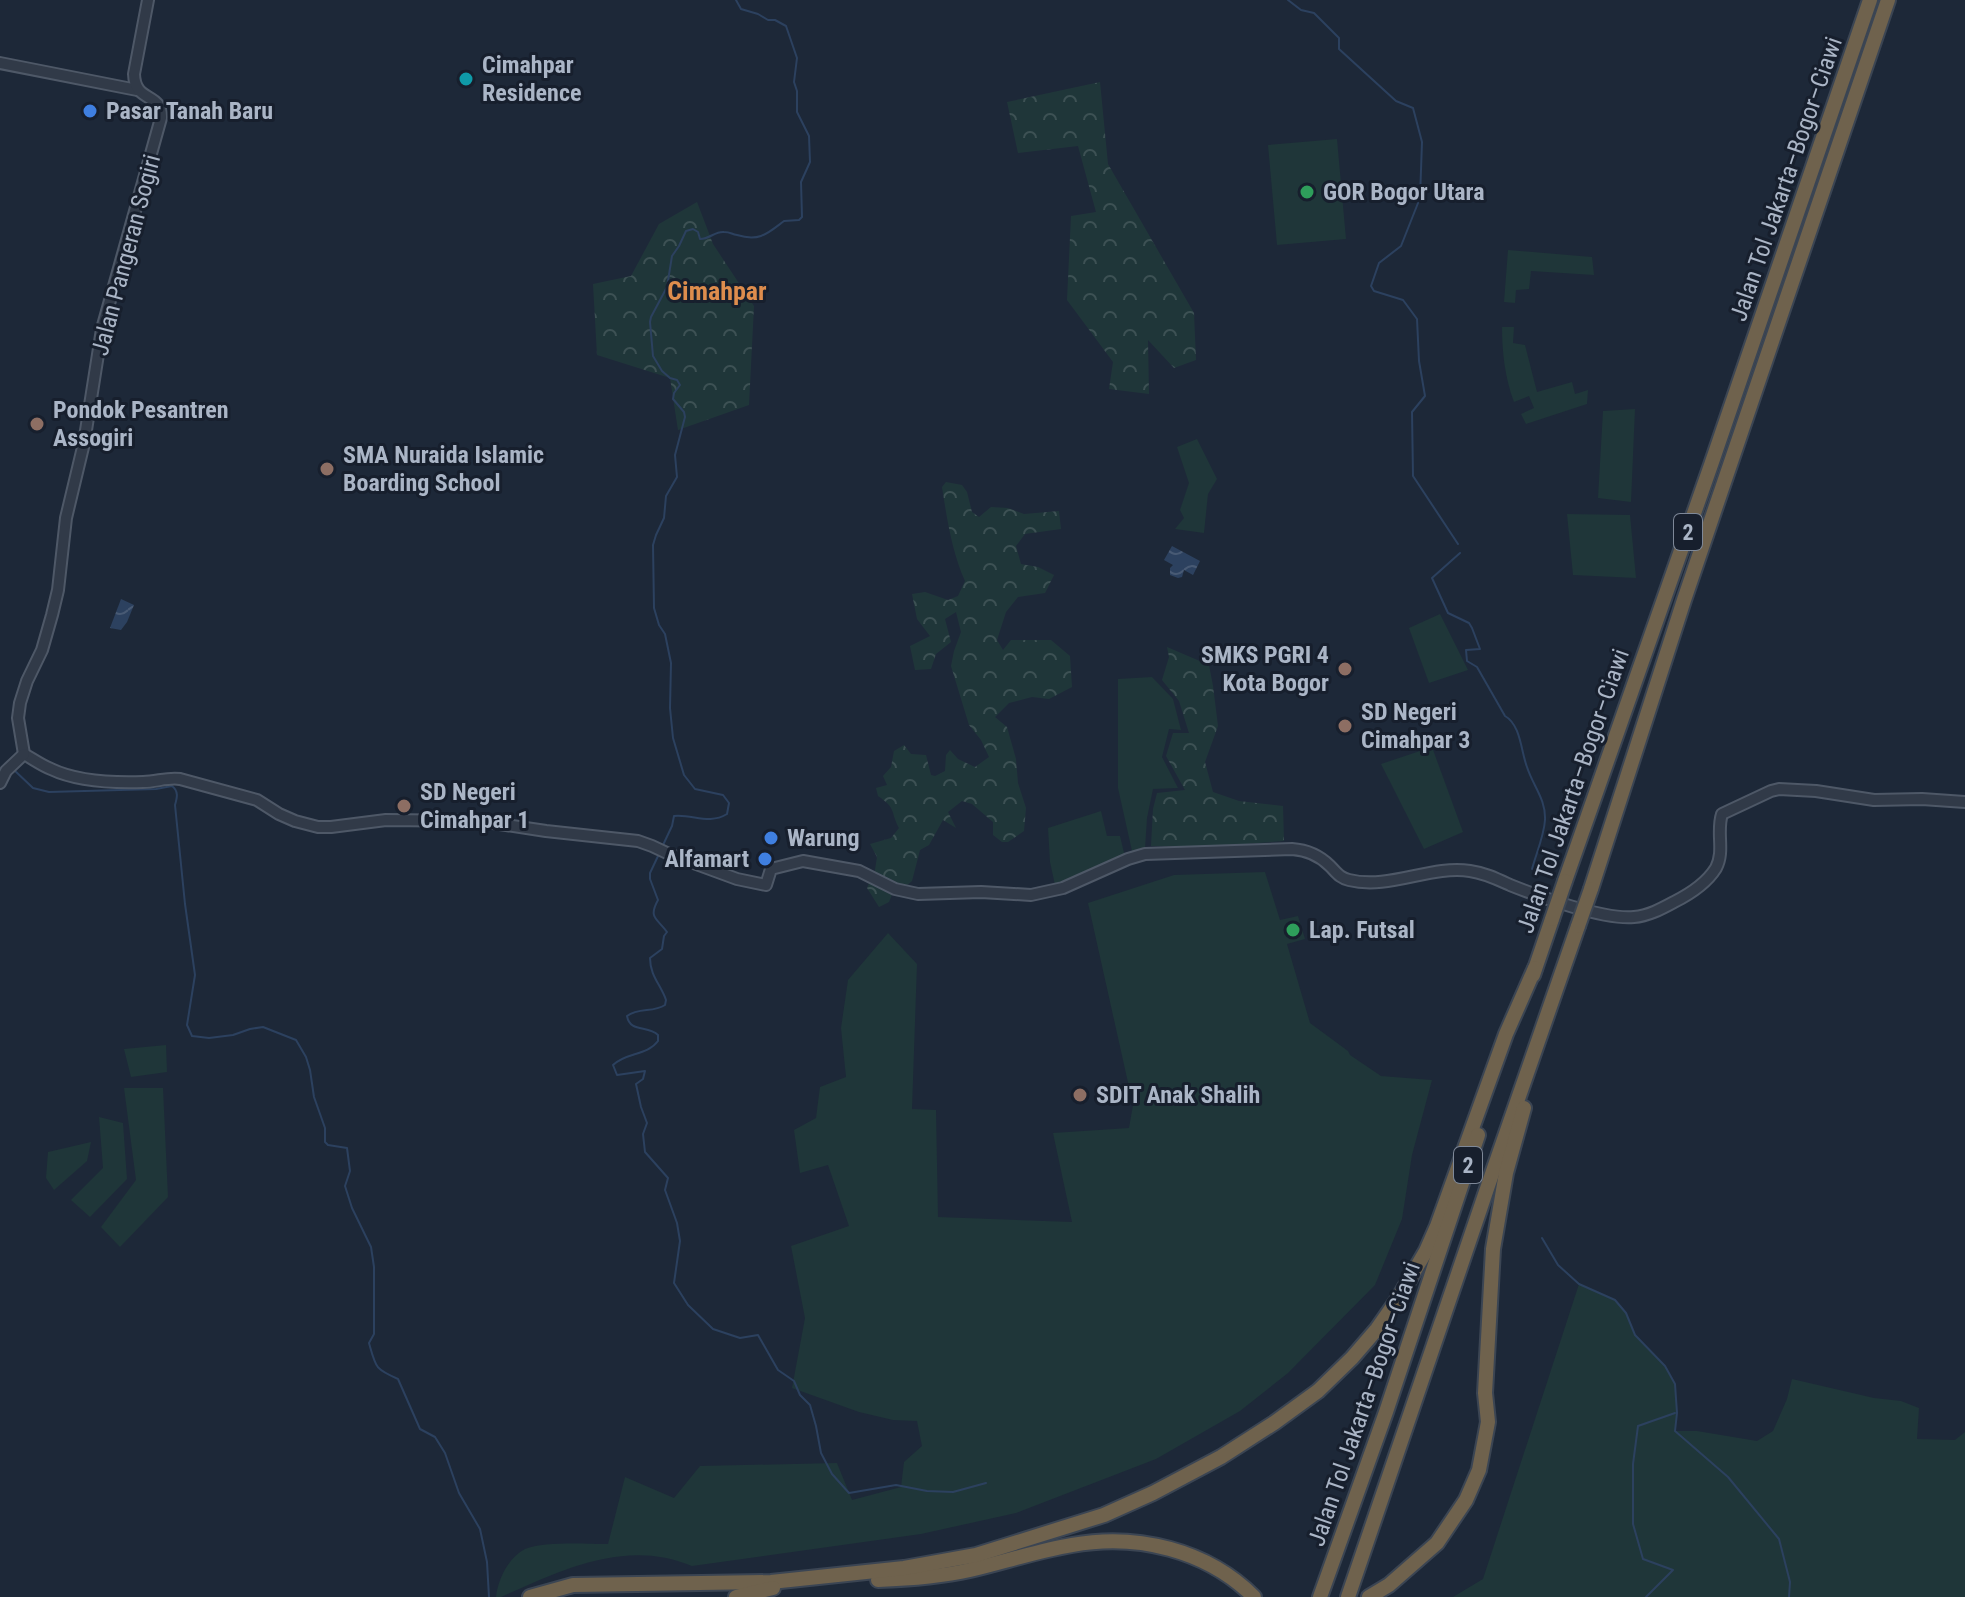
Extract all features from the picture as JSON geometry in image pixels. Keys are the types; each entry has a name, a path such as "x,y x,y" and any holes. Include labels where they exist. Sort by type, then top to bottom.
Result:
{"highway":[{"name":"Jalan Tol Jakarta–Bogor–Ciawi","path":"1322,1592 1870,0"},
{"name":"Jalan Tol Jakarta–Bogor–Ciawi","path":"1348,1597 1591,889 1689,585 1888,0"},
{"path":"1808,182 1826,187"},
{"path":"530,1597 573,1585 771,1582 958,1559 1104,1515 1221,1457 1318,1391 1352,1358 1398,1299 1437,1226 1506,1034 1535,968"},
{"path":"1369,1597 1389,1585 1437,1543 1466,1500 1479,1470 1488,1422 1485,1389 1493,1249 1499,1209 1510,1155 1551,1007"},
{"path":"736,1597 807,1584 940,1575 1071,1545 1122,1541 1154,1544 1180,1551 1207,1563 1243,1586 1254,1597"}],"street":[{"path":"0,63 137,90 134,74 148,0"},
{"name":"Jalan Pangeran Sogiri","path":"24,754 18,718 20,703 42,650 52,615 66,518 84,443 102,329 161,118 162,109 156,101 137,90"},
{"path":"1,780 16,759 24,754 70,776 124,782 176,778 257,800 279,814 318,827 386,820 480,821 638,841 737,879 766,885 771,869 803,861 859,871 895,889 918,894 981,892 1031,895 1063,888 1145,854 1292,849 1315,855 1330,865 1339,877 1349,880 1379,882 1447,870 1470,871 1493,876 1593,912 1623,917 1654,912 1690,894 1717,867 1722,814 1771,791 1816,791 1874,800 1965,802"}],"green space":[{"path":"1100,82 1108,164 1194,313 1196,360 1174,368 1148,340 1149,394 1109,389 1113,362 1067,300 1071,216 1096,212 1078,146 1018,153 1007,102"},
{"name":"GOR Bogor Utara","path":"1337,139 1346,239 1277,245 1268,145"},
{"path":"697,202 713,244 754,306 749,405 678,430 670,378 597,355 593,284 631,276 659,224"},
{"path":"1508,250 1592,257 1594,275 1531,271 1529,289 1516,290 1515,303 1504,302"},
{"path":"1502,327 1514,327 1513,343 1525,345 1537,392 1572,382 1575,394 1588,390 1587,404 1526,424 1521,414 1534,408 1529,396 1514,402 1508,384"},
{"path":"1635,409 1631,502 1598,498 1603,411"},
{"path":"1197,439 1217,479 1208,494 1204,533 1175,529 1184,518 1180,510 1189,483 1177,447"},
{"path":"946,482 962,485 972,512 979,517 991,507 1008,508 1024,514 1059,511 1061,529 1025,534 1016,546 1021,564 1038,567 1054,575 1045,593 1018,597 1006,612 997,640 1003,650 1011,640 1051,640 1070,656 1072,687 1049,699 1032,697 1009,703 995,717 1007,727 1016,759 1018,783 1026,808 1024,831 1008,842 1002,842 993,835 993,822 972,804 962,801 948,812 956,828 943,820 929,845 920,850 912,881 904,888 895,887 889,902 879,907 867,888 877,857 870,844 891,838 899,828 891,807 878,796 876,788 887,785 883,776 891,767 894,751 904,745 911,754 926,755 931,775 935,776 945,771 946,755 950,750 958,759 975,767 989,757 969,725 951,666 961,632 956,612 945,619 951,642 936,654 931,669 915,670 910,646 930,636 917,619 912,594 925,592 948,600 958,596 965,581 948,523 942,487"},
{"path":"1567,514 1630,515 1636,578 1573,575"},
{"path":"1440,614 1468,670 1429,683 1409,628"},
{"path":"1167,647 1209,665 1218,726 1205,762 1213,792 1239,801 1283,806 1284,841 1203,847 1151,846 1157,793 1185,790 1166,756 1173,733 1189,733 1179,701 1162,680 1169,657"},
{"path":"1152,677 1173,699 1181,730 1169,729 1162,757 1178,788 1153,789 1145,849 1132,851 1118,788 1118,679"},
{"path":"1432,747 1463,832 1424,849 1381,764"},
{"path":"1101,811 1107,836 1120,836 1125,857 1055,885 1048,828"},
{"path":"1265,872 1280,920 1298,916 1305,939 1287,944 1310,1023 1381,1076 1432,1080 1412,1155 1402,1219 1375,1285 1288,1373 1240,1411 1156,1459 1016,1513 921,1534 692,1566 667,1558 618,1556 570,1568 496,1597 505,1570 525,1549 554,1544 608,1544 625,1477 674,1498 700,1466 837,1463 852,1500 901,1487 904,1462 922,1446 917,1421 893,1420 859,1412 792,1388 805,1318 791,1246 849,1226 828,1165 800,1173 794,1130 816,1118 820,1087 846,1077 841,1028 848,980 888,933 917,964 912,1109 936,1110 938,1217 1072,1222 1053,1133 1129,1128 1133,1105 1088,903 1174,875"},
{"path":"166,1045 167,1072 131,1077 124,1049"},
{"path":"124,1088 163,1088 168,1197 120,1247 101,1227 136,1180"},
{"path":"99,1117 123,1123 127,1179 90,1217 71,1200 103,1168"},
{"path":"91,1142 87,1161 54,1190 46,1178 48,1152"},
{"path":"1579,1284 1615,1300 1626,1313 1635,1335 1665,1366 1675,1384 1675,1431 1697,1431 1757,1441 1773,1431 1792,1379 1874,1398 1901,1401 1919,1408 1917,1439 1955,1440 1965,1432 1965,1597 1453,1597 1483,1579"}],"water":[{"path":"1172,546 1200,561 1193,575 1184,570 1182,577 1170,575 1173,565 1164,560"},
{"path":"121,599 134,605 121,630 110,628"}],"waterway":[{"path":"663,845 674,816 714,819 727,814 729,803 723,795 695,789 684,775 673,738 671,663 665,634 654,608 653,545 664,518 666,496 677,477 675,455 685,417 673,399 680,385 662,371 653,356 651,317 667,287 672,256 686,231 693,229 700,239 721,232 752,237 763,235 784,221 799,220 802,217 801,182 810,162 809,136 797,112 794,82 797,58 786,26 741,9 736,0"},
{"path":"1288,0 1301,10 1314,13 1339,38 1339,49 1396,101 1413,108 1422,142 1420,198 1401,246 1379,263 1371,286 1374,291 1403,300 1417,319 1425,396 1412,412 1413,476 1458,544"},
{"path":"1460,553 1432,578 1448,613 1469,623 1472,628 1480,649 1466,650 1467,661 1477,667 1514,726 1541,799 1545,812 1544,826 1532,869"},
{"path":"13,769 33,788 49,792 172,786 176,790 185,904 195,975 187,1025 192,1036 209,1038 263,1027 296,1040 306,1057 314,1097 325,1128 325,1142 347,1148 350,1171 345,1186 371,1247 374,1334 369,1343 373,1358 381,1370 398,1379 420,1429 435,1437 445,1453 459,1493 480,1529 487,1562 489,1597"},
{"path":"659,854 650,879 658,900 654,914 667,932 662,949 650,958 650,964 666,1000 665,1005 627,1016 635,1027 658,1035 658,1041 613,1065 617,1075 645,1071 643,1079 636,1084 647,1123 643,1134 645,1152 668,1178 665,1190 680,1241 674,1283 688,1305 713,1329 740,1338 758,1335 778,1370 794,1381 800,1395 810,1405 821,1453 832,1474 849,1493 896,1485 953,1492 986,1483"},
{"path":"1542,1238 1558,1265 1579,1284 1615,1300 1626,1313 1635,1335 1665,1366 1675,1384 1675,1431 1728,1477 1779,1539 1790,1582 1789,1597"},
{"path":"1646,1597 1673,1570 1643,1559 1633,1524 1633,1464 1638,1426 1675,1413"}],"place":[{"name":"Cimahpar Residence","path":"466,79"},
{"name":"Pasar Tanah Baru","path":"90,111"},
{"name":"GOR Bogor Utara","path":"1307,192"},
{"name":"Pondok Pesantren Assogiri","path":"37,424"},
{"name":"SMA Nuraida Islamic Boarding School","path":"327,469"},
{"name":"SMKS PGRI 4 Kota Bogor","path":"1345,669"},
{"name":"SD Negeri Cimahpar 3","path":"1345,726"},
{"name":"SD Negeri Cimahpar 1","path":"404,806"},
{"name":"Warung","path":"771,838"},
{"name":"Alfamart","path":"765,859"},
{"name":"Lap. Futsal","path":"1293,930"},
{"name":"SDIT Anak Shalih","path":"1080,1095"}],"district":[{"name":"Cimahpar","path":"717,291"}]}
